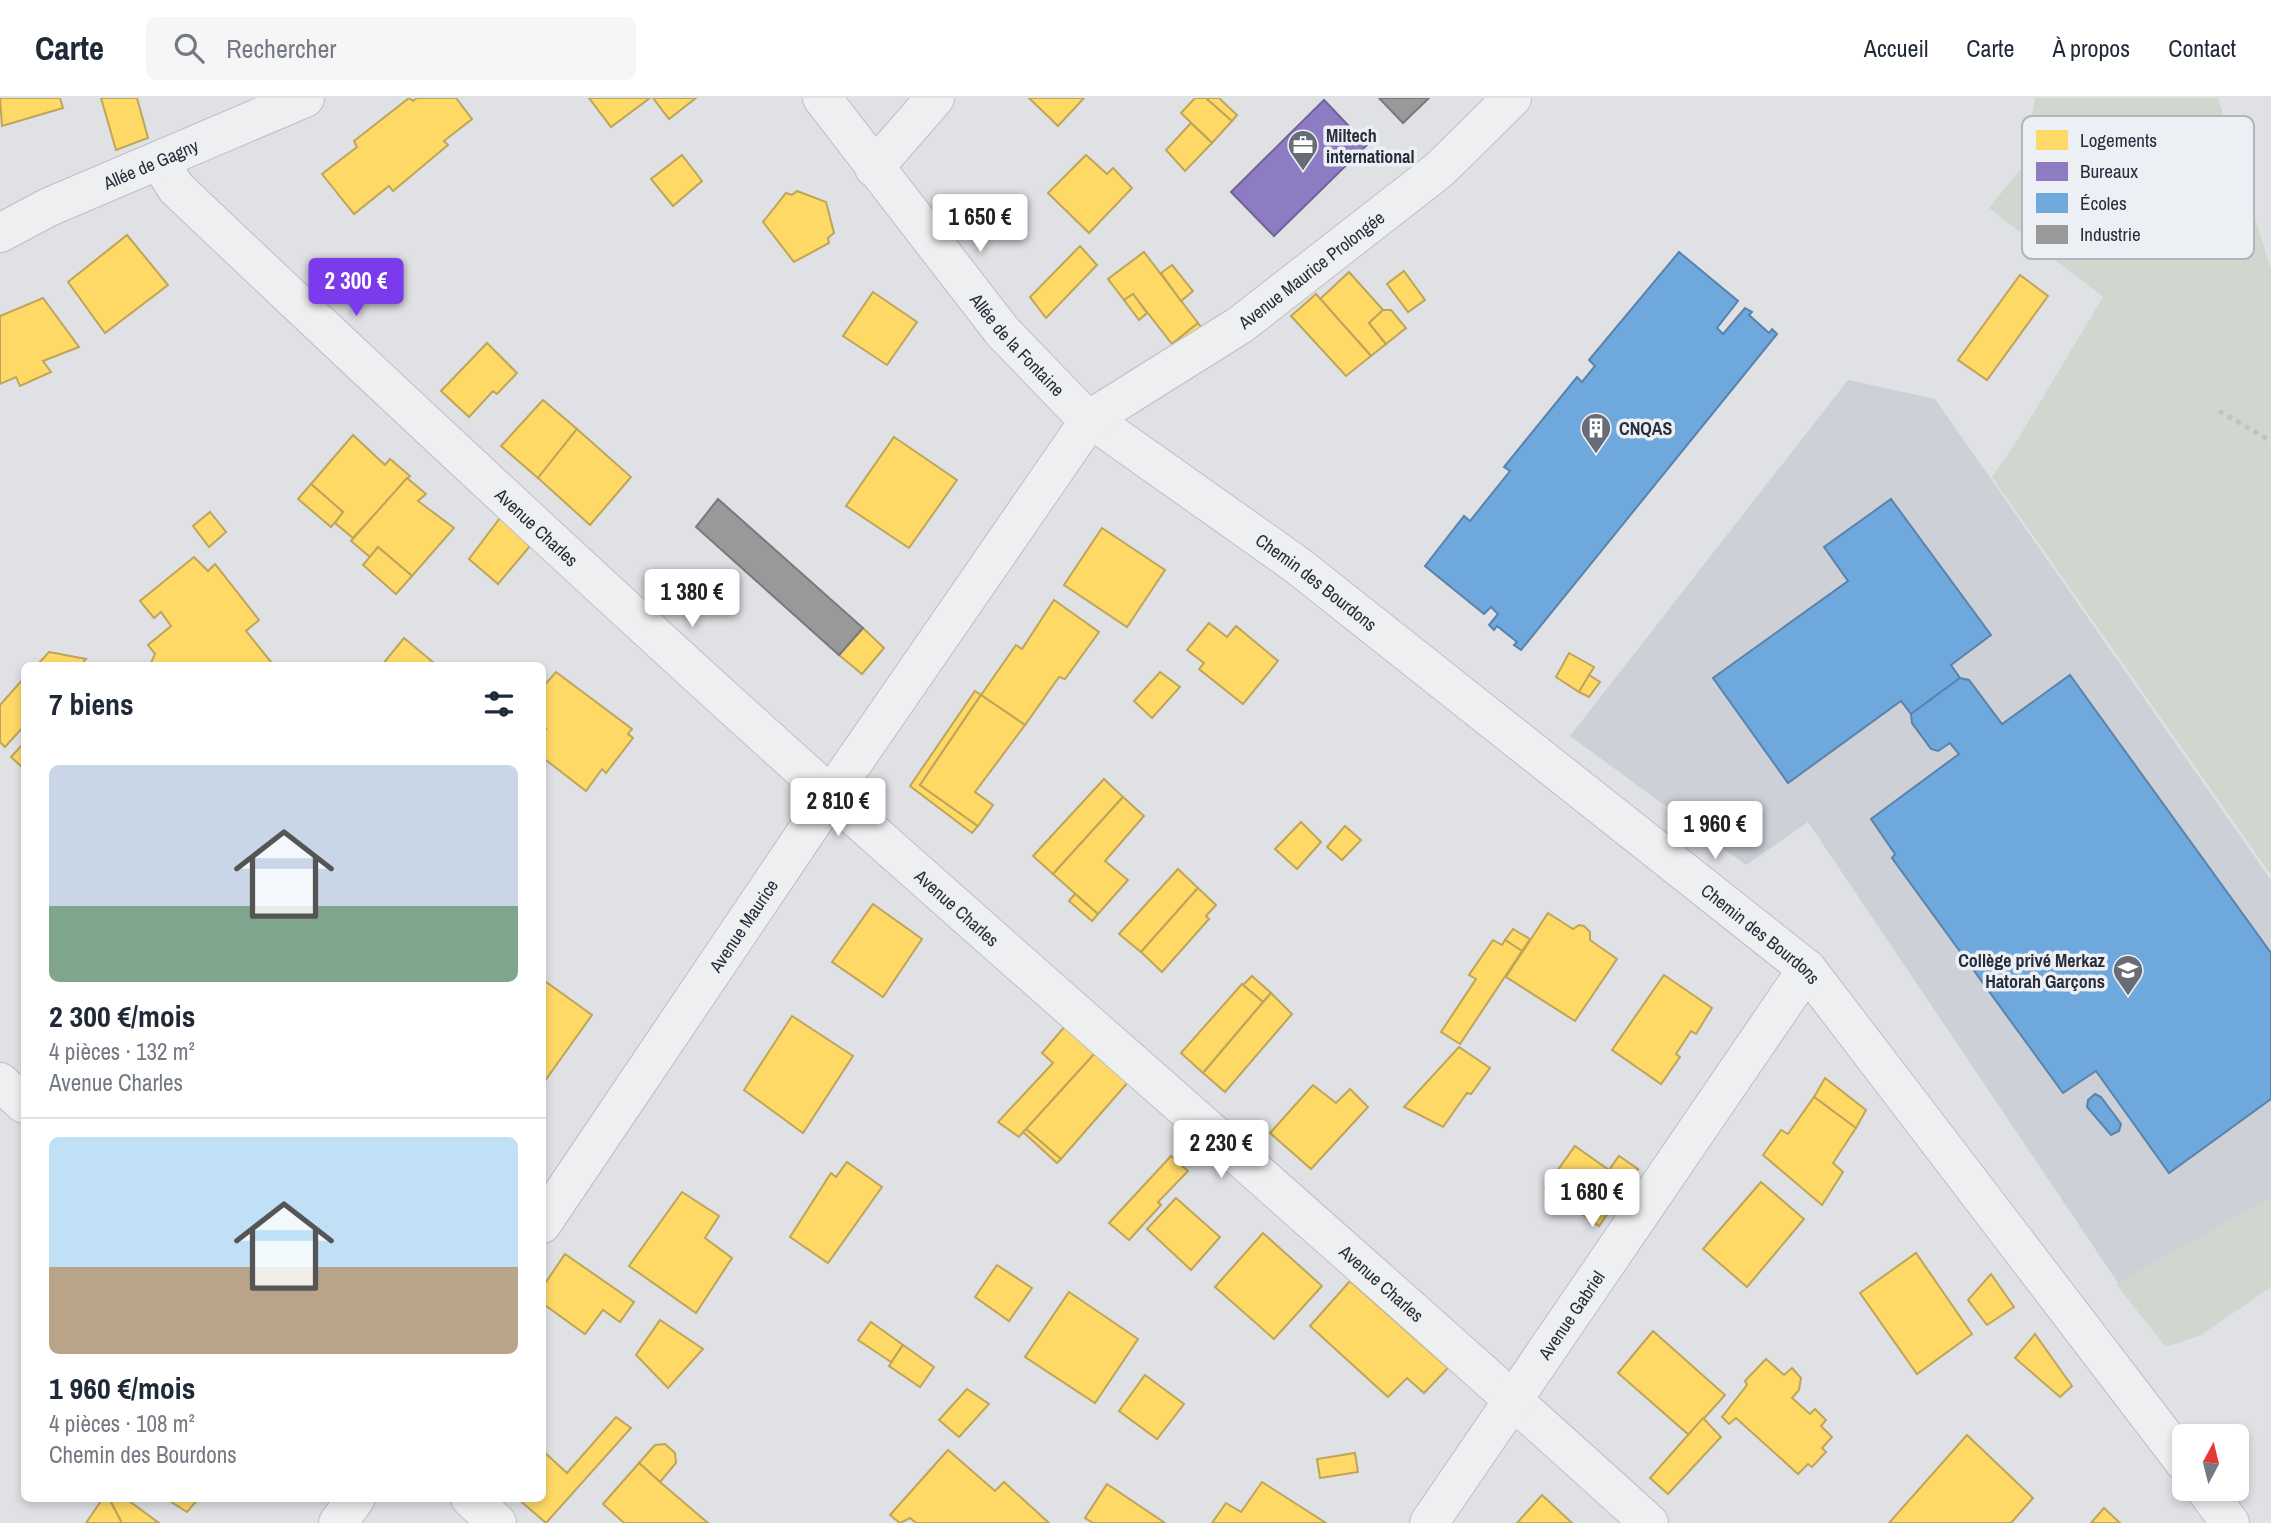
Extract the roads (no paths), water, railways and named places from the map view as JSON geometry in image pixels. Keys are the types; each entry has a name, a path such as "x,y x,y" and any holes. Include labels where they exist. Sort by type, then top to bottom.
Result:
{"street":[{"name":"Allée de Gagny","path":"0,233 48,207 304,98"},
{"name":"Allée de la Fontaine","path":"822,98 1002,331 1090,419"},
{"path":"874,168 935,98"},
{"name":"Avenue Maurice Prolongée","path":"1090,419 1240,325 1439,170 1512,98"},
{"name":"Avenue Charles","path":"159,161 176,187 513,507 831,795 1512,1398 1649,1523"},
{"name":"Avenue Maurice","path":"546,1218 831,795 1090,419"},
{"name":"Chemin des Bourdons","path":"1090,419 1297,565 1807,969 2172,1446"},
{"name":"Avenue Gabriel","path":"1429,1523 1807,969"},
{"path":"0,1082 21,1101"},
{"path":"338,1523 353,1502"},
{"path":"474,1502 497,1523"},
{"path":"2215,1502 2230,1523"}],"place":[{"name":"Miltech international","path":"1303,172"},
{"name":"CNQAS","path":"1596,455"},
{"name":"Collège privé Merkaz Hatorah Garçons","path":"2128,997"}]}
